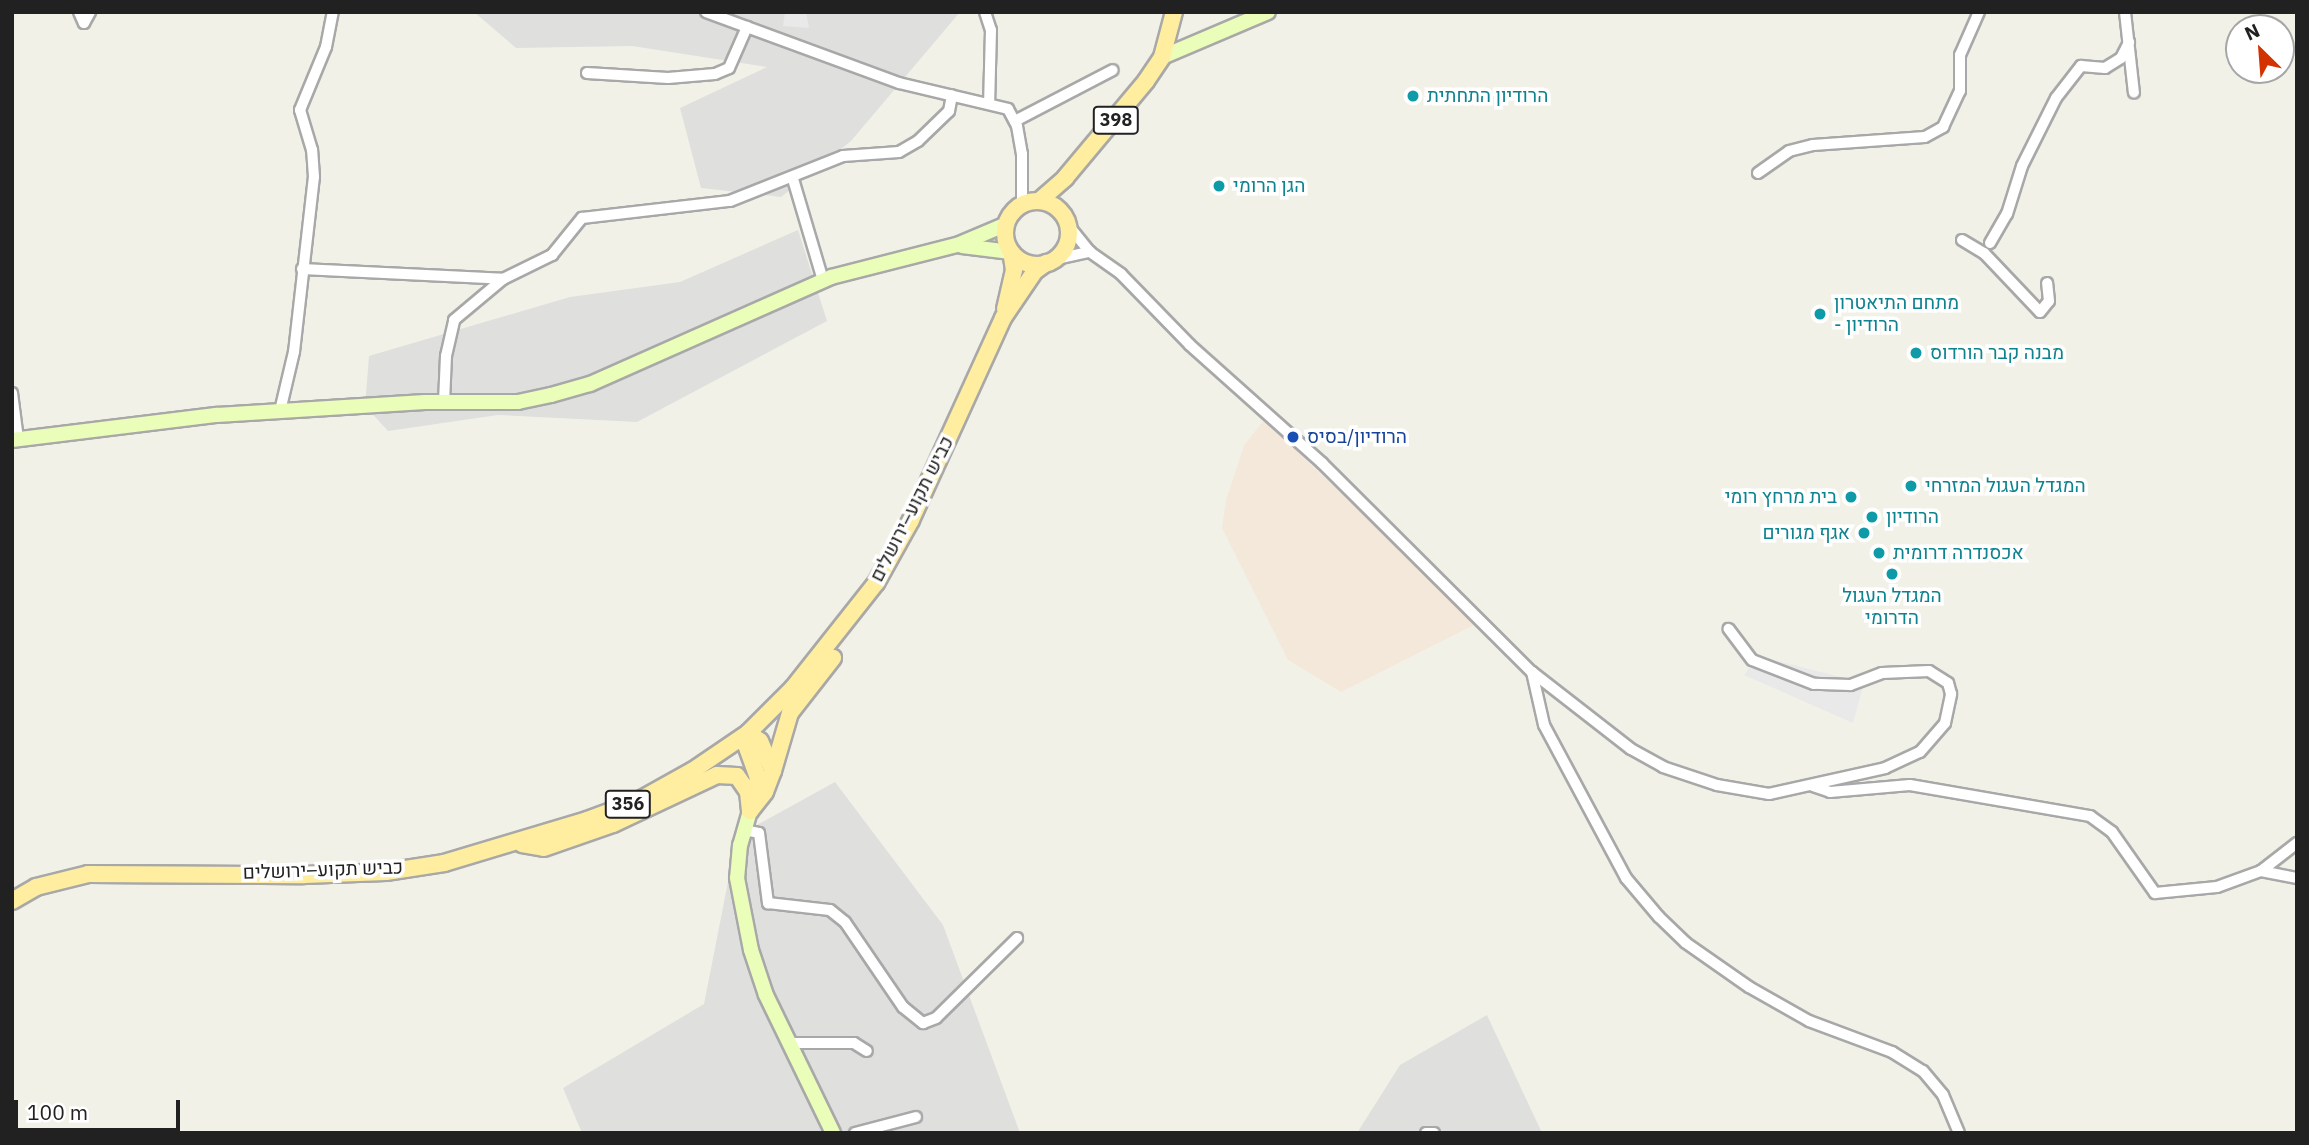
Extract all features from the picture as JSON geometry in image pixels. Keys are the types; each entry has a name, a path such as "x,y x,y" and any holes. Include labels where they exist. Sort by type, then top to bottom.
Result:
{"main road":[{"name":"398","path":"1039,201 1065,178 1162,57 1174,12"},
{"name":"398","path":"1059,209 1065,178"},
{"path":"1039,201 1059,209 1069,225 1068,243 1051,261 1026,263 1011,252 1007,224 1022,204 1039,201"},
{"name":"כביש תקוע–ירושלים","path":"1003,318 1014,270 1011,252"},
{"name":"כביש תקוע–ירושלים","path":"12,901 36,887 88,874 386,872 444,863 519,843 638,801 748,733 793,688 860,605 911,520 1003,318 1035,271 1051,261"},
{"path":"750,811 765,792 790,713 855,628 860,605"},
{"path":"750,811 758,778 746,745 748,733 760,741 773,771"},
{"path":"519,843 544,848 590,832 718,775 737,776 748,792 750,811"}],"street":[{"path":"79,12 83,23 90,12"},
{"path":"280,411 294,352 314,177 312,150 300,110 326,47 333,12"},
{"path":"706,12 899,83 1008,109 1015,121 1022,154 1022,204"},
{"path":"985,12 991,30 989,104"},
{"path":"1162,57 1268,12"},
{"path":"1758,173 1789,151 1813,145 1925,137 1943,127 1960,91 1960,55 1979,12"},
{"path":"2126,12 2134,93"},
{"path":"587,74 668,78 715,74 729,68 747,27"},
{"path":"1990,243 2007,214 2022,166 2056,98 2081,66 2105,68 2121,58 2129,42"},
{"path":"1015,121 1114,70"},
{"path":"444,402 446,356 454,320 503,279 552,255 582,218 618,211 691,209 730,201 793,179 844,156 899,152 918,141 948,111 952,95"},
{"path":"793,179 823,280"},
{"path":"12,393 15,440 280,411 444,402 518,402 590,384 823,280 957,246 1007,224"},
{"path":"1069,225 1090,252 1121,274 1190,345 1322,463 1532,672 1605,731 1663,767 1717,785 1769,794 1885,768 1920,752 1945,723 1951,694 1948,683 1929,670 1907,669 1882,673 1850,685 1814,684 1752,660 1729,629"},
{"path":"1962,240 1984,253 2040,312 2049,301 2047,282"},
{"path":"957,246 1011,252"},
{"path":"1051,261 1090,252"},
{"path":"302,269 503,279"},
{"path":"1532,672 1549,735 1626,878 1659,917 1686,943 1749,987 1809,1021 1892,1052 1923,1071 1943,1095 1959,1133"},
{"path":"1812,786 1830,792 1910,785 2090,816 2112,832 2155,892 2217,887 2261,871 2297,843"},
{"path":"750,811 744,830 737,878 741,908 766,995 833,1133"},
{"path":"744,830 759,834 768,903 830,910 845,922 903,1007 923,1023 936,1018 1017,938"},
{"path":"2261,871 2297,878"},
{"path":"791,1043 855,1043 867,1051"},
{"path":"855,1133 916,1117"},
{"path":"1426,1133 1434,1133"}],"shaded area":[{"path":"474,12 960,12 851,141 781,197 701,188 680,108 767,67 632,46 516,48"},
{"path":"785,12 806,12 809,28 783,26"},
{"path":"798,230 827,321 637,422 498,415 388,431 365,406 369,356 570,297 680,282"},
{"path":"1264,420 1429,577 1474,625 1341,692 1288,660 1222,528 1226,500 1244,445"},
{"path":"1758,656 1864,683 1853,723 1744,675"},
{"path":"835,782 943,925 1020,1133 582,1133 563,1088 704,1004 737,836"},
{"path":"1487,1015 1542,1133 1357,1133 1400,1065"}],"place":[{"name":"הרודיון התחתית","path":"1413,96"},
{"name":"הגן הרומי","path":"1219,186"},
{"name":"מתחם התיאטרון - הרודיון","path":"1820,314"},
{"name":"מבנה קבר הורדוס","path":"1916,353"},
{"name":"הרודיון/בסיס","path":"1293,437"},
{"name":"המגדל העגול המזרחי","path":"1911,486"},
{"name":"בית מרחץ רומי","path":"1851,497"},
{"name":"הרודיון","path":"1872,517"},
{"name":"אגף מגורים","path":"1864,533"},
{"name":"אכסנדרה דרומית","path":"1879,553"},
{"name":"המגדל העגול הדרומי","path":"1892,574"}]}
